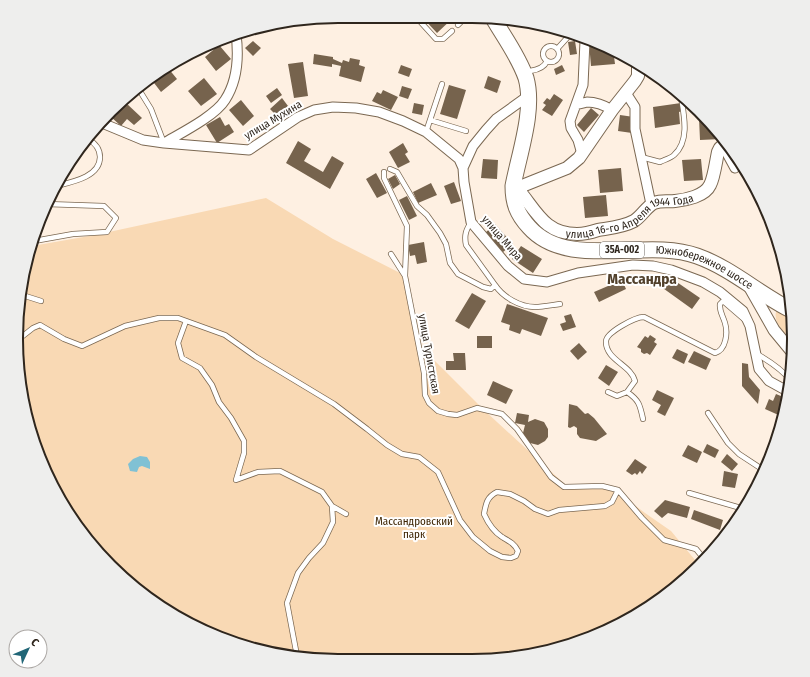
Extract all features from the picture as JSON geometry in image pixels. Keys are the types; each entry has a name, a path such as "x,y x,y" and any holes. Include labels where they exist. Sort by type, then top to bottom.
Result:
{"highway":[{"name":"Южнобережное шоссе","path":"497,24 519,62 526,78 528,111 513,186 513,198 518,214 531,230 541,238 554,245 567,248 608,251 677,250 713,263 785,306"},
{"name":"Южнобережное шоссе","path":"504,25 525,60 533,79 533,109 520,169 517,199 523,213 536,228 552,238 576,243 664,242 695,249 715,257 784,300"}],"main road":[{"path":"517,188 566,168 582,154 591,139 638,76 638,70"},
{"name":"улица 16-го Апреля 1944 Года","path":"517,188 536,214 553,229 565,233 578,234 624,226 635,220 651,204 661,201 673,202 702,193 710,185 718,152 723,147"}],"street":[{"path":"164,143 208,116 225,100 235,76 238,63 237,40"},
{"path":"582,154 578,140 571,128 570,121 583,85 585,44"},
{"path":"626,93 635,106 635,129 651,204"},
{"path":"463,168 473,146 486,130 496,119 528,96"},
{"path":"577,104 586,102 597,103 612,110"},
{"name":"улица Мухина","path":"106,125 143,140 249,150 298,117 314,110 333,107 356,108 378,112 403,121 426,132 459,159 463,168"},
{"path":"731,159 735,168"},
{"name":"улица Мира","path":"463,168 471,222 508,266 524,279 546,282 578,273 633,265 665,269 703,282 720,292 743,311 750,326 759,369 777,386 783,389"},
{"path":"748,283 774,330 787,345"}],"lane":[{"path":"421,23 436,39 443,38 452,31"},
{"path":"557,49 567,38"},
{"path":"550,46 557,49 559,54 557,59 552,62 547,61 543,55 544,50 550,46"},
{"path":"530,71 539,70 546,65 547,61"},
{"path":"426,132 442,84"},
{"path":"141,92 151,109 164,143"},
{"path":"641,156 660,162 674,155 682,144 685,126 682,103"},
{"path":"430,120 466,131"},
{"path":"64,184 94,171 100,161 100,153 97,146 91,142"},
{"path":"390,169 397,172 418,206 427,215 440,233 446,244 450,263 458,274 483,287 491,289 495,285"},
{"path":"384,172 384,178 407,226 405,276"},
{"path":"39,240 73,234 108,232 116,218 104,206 54,204"},
{"path":"471,222 464,237 466,245 503,295 513,301 534,307 560,304"},
{"path":"391,254 405,276"},
{"name":"улица Туристская","path":"405,276 424,373 424,395 429,403 438,411 448,414 457,415 477,408 502,414 517,429 551,478 564,487 602,486 618,490"},
{"path":"26,296 41,302"},
{"path":"608,392 617,396 627,392 635,380 634,376 612,357 605,343 610,334 635,318 644,318 715,353 719,352 723,348 726,338 726,324 719,308 720,304 724,301 750,326"},
{"path":"23,336 33,328 40,325 64,339 82,346 126,326 159,318 178,318 225,335 256,357 334,404 387,445 402,454 419,458 438,472 460,520 473,537 490,551 502,557 511,558 516,556 518,551 510,541 494,530 484,514 489,496 497,492 510,494 548,514 559,510 605,506 612,502 618,490 642,518 664,540 696,549 701,555"},
{"path":"186,321 178,343 182,358 200,368 212,385 219,402 231,418 244,441 244,453 236,480 258,472 280,471 322,492 332,506 346,514"},
{"path":"756,353 785,374"},
{"path":"627,392 635,398 640,406 643,419"},
{"path":"708,413 728,443 739,454 759,468"},
{"path":"689,493 738,507"},
{"path":"295,651 287,603 298,573 309,558 323,544 333,522 332,506"}],"green space":[{"name":"Массандровский парк","path":"266,198 333,239 408,277 418,341 427,353 484,410 570,489 612,488 671,531 696,561 664,589 629,612 611,621 573,637 533,648 513,651 472,654 338,654 297,651 277,648 237,637 218,630 181,612 146,589 130,576 101,547 88,531 65,496 47,459 29,400 24,359 24,318 29,277 38,245 95,235"},
{"path":"779,311 786,314 787,335 776,320 776,312"}],"water":[{"path":"140,456 147,457 150,462 150,469 142,466 139,467 137,472 130,471 128,464 133,459"}],"building":[{"path":"428,23 448,23 437,33"},
{"path":"253,41 261,48 253,56 245,48"},
{"path":"575,41 577,54 570,55 568,42"},
{"path":"220,46 231,59 216,71 205,57"},
{"path":"589,46 614,58 615,64 591,66"},
{"path":"314,54 333,57 333,59 342,63 343,60 349,62 350,58 360,60 359,65 365,67 361,82 339,76 341,66 332,64 332,67 313,64"},
{"path":"303,62 308,96 294,98 288,64"},
{"path":"401,65 412,69 409,77 398,73"},
{"path":"562,65 565,71 556,75 554,69"},
{"path":"171,71 177,79 161,92 154,83"},
{"path":"488,76 501,81 497,93 484,88"},
{"path":"204,78 217,94 201,106 188,91"},
{"path":"449,85 466,90 457,119 440,114"},
{"path":"402,86 412,89 408,99 399,96"},
{"path":"277,88 282,95 271,103 266,96"},
{"path":"383,90 398,97 391,110 372,101 377,92 381,94"},
{"path":"554,94 563,100 552,116 542,110 546,105 543,103 547,98 550,100"},
{"path":"282,98 288,106 277,116 270,109"},
{"path":"241,100 254,116 243,126 229,110"},
{"path":"414,103 424,105 422,115 412,113"},
{"path":"681,103 682,111 679,112 680,124 655,128 653,107"},
{"path":"127,104 142,118 134,125 127,119 121,126 112,118"},
{"path":"591,108 599,115 584,132 577,125"},
{"path":"620,115 634,117 632,133 618,131"},
{"path":"220,117 225,126 229,124 234,132 217,143 206,125"},
{"path":"699,119 716,139 700,140"},
{"path":"298,141 311,149 304,161 323,172 332,156 344,163 330,189 286,163"},
{"path":"403,143 408,152 405,154 410,162 398,168 389,152"},
{"path":"483,159 498,160 497,179 481,178"},
{"path":"701,159 703,180 684,181 682,160"},
{"path":"621,168 623,191 600,193 598,170"},
{"path":"376,173 387,193 377,198 366,179"},
{"path":"395,175 400,184 393,189 388,179"},
{"path":"454,182 461,201 451,204 444,186"},
{"path":"431,183 437,195 418,203 413,192"},
{"path":"606,195 608,216 585,218 583,197"},
{"path":"407,196 417,216 409,220 399,200"},
{"path":"495,224 513,244 503,252 485,233"},
{"path":"424,242 427,262 417,264 415,255 410,256 408,245"},
{"path":"521,246 542,259 533,273 512,259"},
{"path":"668,276 700,298 692,309 660,286"},
{"path":"622,280 626,289 599,302 594,292"},
{"path":"472,293 486,301 469,329 455,321"},
{"path":"507,304 548,318 541,336 522,329 520,334 509,330 510,325 501,322"},
{"path":"571,314 576,327 563,331 560,324 566,322 564,316"},
{"path":"650,335 656,339 654,342 657,344 650,355 647,353 644,354 641,352 641,349 637,347 645,336 648,338"},
{"path":"477,336 492,336 492,348 477,348"},
{"path":"579,343 587,352 578,360 570,351"},
{"path":"677,349 688,354 684,364 672,358"},
{"path":"694,351 711,359 706,370 688,362"},
{"path":"453,353 465,353 466,370 446,370 446,361 454,361"},
{"path":"742,363 748,364 749,377 760,390 758,404 742,386"},
{"path":"606,365 618,372 609,386 598,378"},
{"path":"493,381 513,390 506,404 487,395"},
{"path":"657,390 674,398 665,416 657,412 661,405 652,400"},
{"path":"776,394 782,396 777,414 765,409 769,399 773,401"},
{"path":"569,404 577,406 585,414 588,413 607,434 596,441 580,438 577,434 577,428 574,426 570,428 568,427"},
{"path":"517,413 529,415 528,422 535,419 544,422 548,429 548,437 545,441 538,445 530,443 524,437 523,433 525,425 515,423"},
{"path":"707,444 719,450 715,458 703,452"},
{"path":"688,445 702,452 697,463 682,456"},
{"path":"727,454 738,464 732,471 721,462"},
{"path":"635,459 647,467 642,474 640,471 637,475 635,473 632,475 626,471"},
{"path":"724,471 738,474 735,488 722,486"},
{"path":"665,500 690,507 687,518 668,513 662,518 654,511"},
{"path":"694,510 723,520 720,530 691,519"}],"district":[{"name":"Массандра","path":"642,279"}]}
